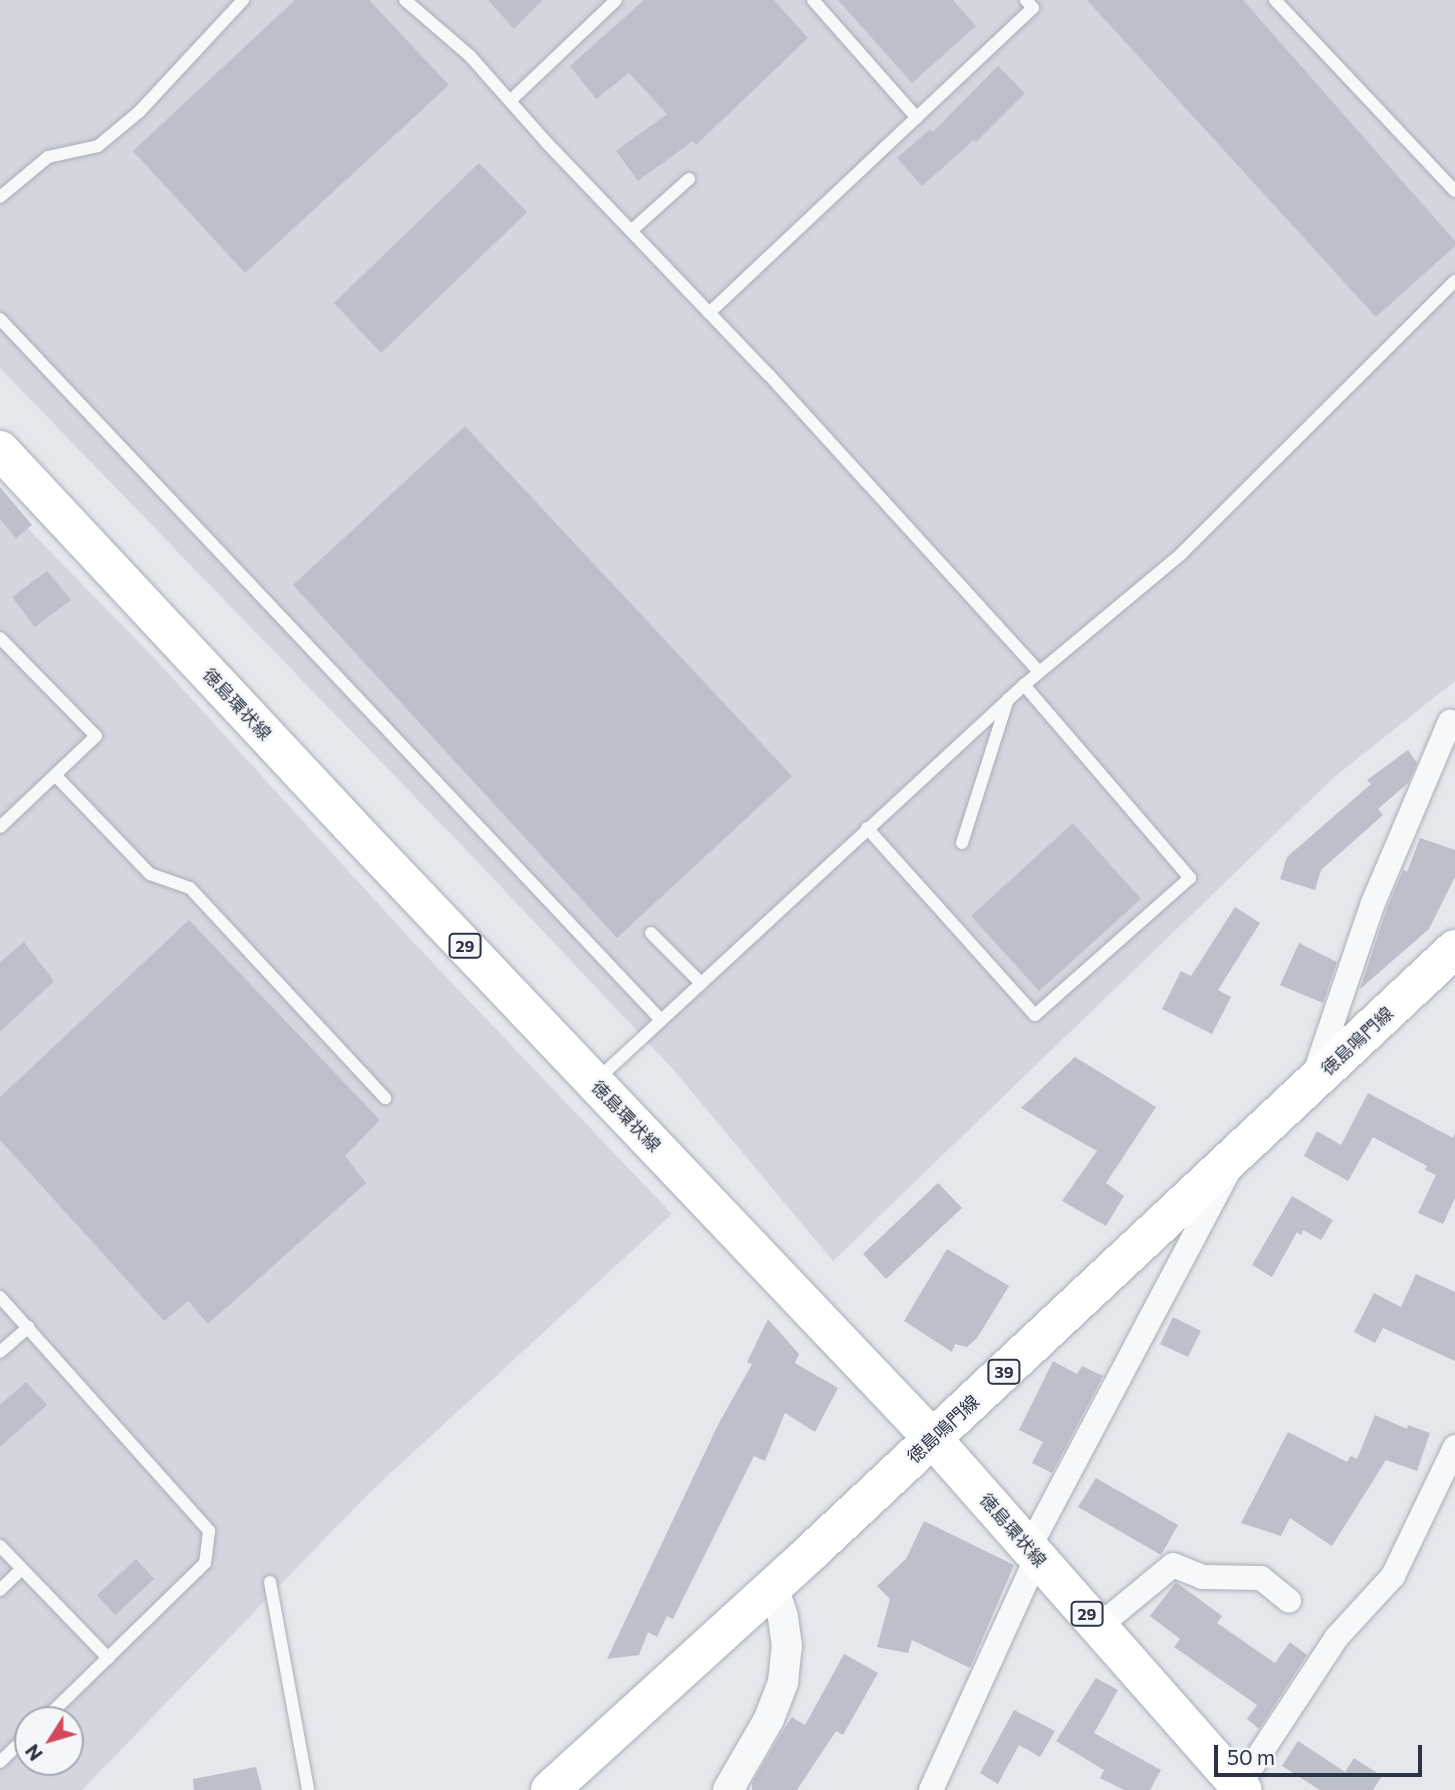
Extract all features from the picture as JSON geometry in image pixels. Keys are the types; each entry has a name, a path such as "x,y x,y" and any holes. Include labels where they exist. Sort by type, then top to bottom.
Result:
{"main road":[{"name":"徳島環状線","path":"0,450 350,825 933,1439 1241,1788"},
{"name":"徳島鳴門線","path":"550,1790 933,1439 1455,949"}],"street":[{"path":"1312,1084 1373,903 1450,722"},
{"path":"931,1790 1033,1552 1238,1152"},
{"path":"1241,1788 1337,1637 1393,1576 1455,1447"},
{"path":"1098,1626 1172,1565 1202,1577 1261,1578 1289,1601"},
{"path":"728,1790 769,1719 783,1682 786,1646 783,1617 773,1586"}],"lane":[{"path":"0,197 48,157 98,146 139,112 243,0"},
{"path":"405,0 470,56 1039,672"},
{"path":"510,101 616,0"},
{"path":"813,0 917,118"},
{"path":"709,313 1033,8 1026,0"},
{"path":"1275,0 1455,191"},
{"path":"631,232 689,179"},
{"path":"602,1075 1024,685 1181,554 1455,281"},
{"path":"0,319 661,1020"},
{"path":"0,638 96,736 0,827"},
{"path":"867,828 1035,1015 1190,878 1024,685"},
{"path":"962,843 1009,699"},
{"path":"55,775 150,874 190,888 385,1098"},
{"path":"651,933 701,983"},
{"path":"0,1297 29,1327 37,1342 209,1531 205,1563 58,1706"},
{"path":"0,1352 29,1327"},
{"path":"0,1546 108,1657"},
{"path":"0,1590 22,1569"},
{"path":"270,1582 308,1790"},
{"path":"0,1762 14,1748"}],"shaded area":[{"path":"0,0 1455,0 1455,681 1333,778 833,1261 672,1068 474,858 0,368"},
{"path":"0,500 156,660 414,943 672,1214 369,1493 82,1790 0,1790"}],"building":[{"path":"295,0 369,0 449,85 245,273 133,151"},
{"path":"488,0 543,0 514,29"},
{"path":"644,0 774,0 808,38 696,145 693,141 638,181 616,151 667,114 629,73 596,99 570,66"},
{"path":"838,0 953,0 976,26 912,83"},
{"path":"1087,0 1243,0 1455,241 1455,246 1376,317"},
{"path":"998,66 1025,93 976,142 974,140 922,186 897,158 930,129 933,132"},
{"path":"479,163 527,212 381,353 334,303"},
{"path":"465,426 792,776 617,938 293,585"},
{"path":"0,487 32,525 16,538 0,519"},
{"path":"47,571 71,600 35,627 12,597"},
{"path":"1408,750 1417,763 1408,783 1378,809 1383,815 1321,870 1315,890 1280,879 1287,857 1371,784 1367,780"},
{"path":"1073,823 1141,899 1039,991 971,916"},
{"path":"1420,838 1455,850 1455,877 1429,929 1360,989 1386,911 1403,870 1407,872"},
{"path":"1235,907 1260,923 1218,990 1231,997 1212,1034 1162,1009 1181,971 1191,976"},
{"path":"189,920 380,1120 345,1156 366,1183 208,1324 188,1301 164,1321 0,1140 0,1097"},
{"path":"24,942 54,981 0,1032 0,962"},
{"path":"1299,943 1337,962 1323,1003 1280,985"},
{"path":"1075,1057 1156,1107 1106,1183 1124,1196 1106,1226 1062,1201 1097,1151 1021,1108"},
{"path":"1368,1093 1453,1138 1455,1133 1455,1198 1443,1224 1418,1213 1436,1175 1425,1170 1427,1166 1373,1137 1348,1181 1304,1156 1317,1131 1341,1145"},
{"path":"938,1183 962,1208 886,1279 863,1254"},
{"path":"1292,1196 1333,1220 1321,1240 1303,1230 1301,1235 1297,1232 1272,1277 1252,1265"},
{"path":"947,1249 1009,1286 977,1338 967,1347 955,1344 952,1352 904,1321"},
{"path":"1416,1274 1455,1292 1455,1361 1383,1328 1375,1343 1354,1332 1374,1293 1401,1307"},
{"path":"1173,1317 1201,1331 1188,1357 1160,1344"},
{"path":"768,1319 799,1354 795,1363 838,1388 815,1432 785,1413 765,1461 754,1456 673,1619 667,1616 657,1637 648,1632 639,1655 607,1659 718,1425 752,1364 747,1362"},
{"path":"1053,1361 1077,1374 1082,1366 1103,1376 1052,1473 1032,1463 1043,1442 1019,1430"},
{"path":"26,1382 47,1405 0,1447 0,1405"},
{"path":"1375,1415 1407,1429 1408,1425 1430,1433 1417,1471 1386,1460 1332,1546 1290,1518 1281,1536 1241,1523 1288,1432 1347,1462 1351,1456 1357,1459"},
{"path":"1096,1478 1178,1525 1161,1555 1078,1507"},
{"path":"924,1521 1014,1565 970,1668 912,1640 908,1653 877,1647 890,1599 877,1586 906,1559"},
{"path":"136,1559 154,1579 115,1615 97,1595"},
{"path":"1176,1582 1222,1616 1217,1623 1275,1663 1290,1642 1307,1655 1259,1729 1247,1719 1257,1705 1174,1647 1180,1639 1150,1616"},
{"path":"844,1654 878,1673 843,1735 836,1731 797,1790 752,1790 752,1783 792,1717 805,1725"},
{"path":"1096,1678 1118,1690 1094,1733 1161,1770 1150,1790 1124,1790 1100,1778 1104,1770 1056,1741"},
{"path":"1014,1710 1055,1731 1040,1757 1019,1745 998,1784 980,1773"},
{"path":"1298,1741 1345,1772 1354,1758 1382,1776 1373,1790 1320,1790 1282,1766"},
{"path":"256,1767 262,1790 194,1790 193,1779"}]}
